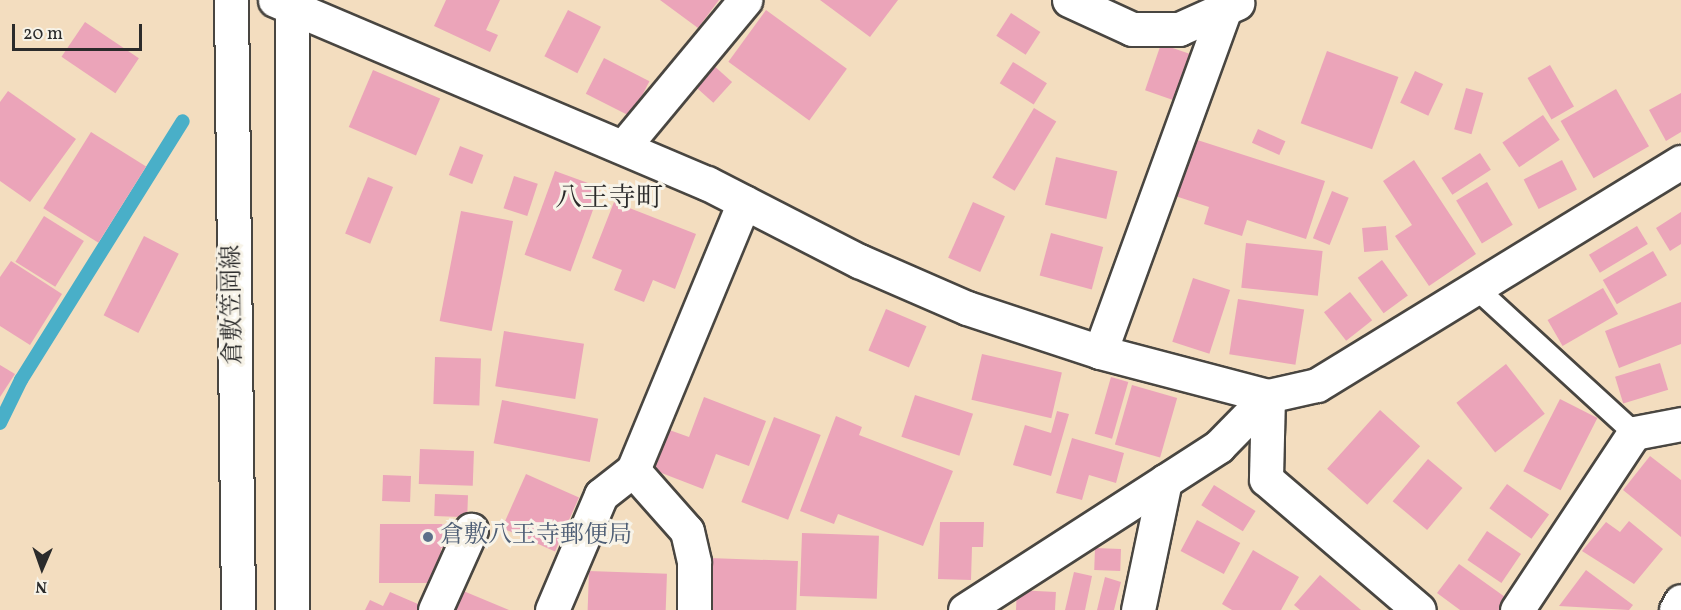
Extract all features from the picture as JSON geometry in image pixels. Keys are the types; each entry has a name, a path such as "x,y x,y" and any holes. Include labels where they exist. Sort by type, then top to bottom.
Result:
{"street":[{"name":"倉敷笠岡線","path":"231,0 238,610"},
{"path":"624,146 745,0"},
{"path":"1069,0 1132,29 1179,28 1235,4"},
{"path":"292,610 287,2 624,146 967,308 1100,352 1268,396 1317,385 1681,162"},
{"path":"1100,352 1235,4"},
{"path":"552,610 602,495 633,470 744,202"},
{"path":"965,610 1219,446 1268,396"},
{"path":"1268,396 1266,478 1419,610"},
{"path":"1517,610 1634,433 1681,424"},
{"path":"633,470 687,531 694,562 694,610"},
{"path":"1138,610 1165,481"},
{"path":"435,610 471,530"},
{"path":"1676,610 1681,601"}],"lane":[{"path":"1476,288 1634,433"}],"building":[{"path":"446,0 500,0 486,30 498,35 490,52 434,26"},
{"path":"660,0 719,0 698,28"},
{"path":"820,0 898,0 870,37"},
{"path":"568,10 601,27 577,73 544,56"},
{"path":"766,10 847,69 809,121 728,62"},
{"path":"1011,13 1040,32 1026,55 996,36"},
{"path":"85,22 139,58 115,93 62,57"},
{"path":"1161,44 1196,56 1180,102 1145,90"},
{"path":"1327,51 1398,77 1372,149 1301,123"},
{"path":"604,58 649,81 631,117 586,94"},
{"path":"1013,62 1047,83 1034,104 1000,83"},
{"path":"712,64 732,82 713,103 693,85"},
{"path":"1550,65 1574,107 1551,120 1527,78"},
{"path":"373,70 440,99 416,156 349,127"},
{"path":"1415,71 1443,84 1428,116 1400,103"},
{"path":"1466,88 1483,93 1471,134 1454,129"},
{"path":"1616,89 1649,146 1594,178 1561,121"},
{"path":"8,91 76,139 30,202 0,181 0,102"},
{"path":"1681,93 1681,132 1666,141 1649,110"},
{"path":"1034,108 1056,121 1015,191 992,177"},
{"path":"1543,115 1560,140 1519,167 1502,142"},
{"path":"1258,129 1285,141 1279,155 1252,143"},
{"path":"91,132 146,166 98,243 43,208"},
{"path":"1188,137 1325,181 1306,239 1247,220 1242,236 1204,224 1209,207 1169,194"},
{"path":"460,146 483,155 472,184 449,175"},
{"path":"1480,153 1491,170 1452,195 1441,178"},
{"path":"1056,157 1117,171 1106,219 1045,205"},
{"path":"1414,160 1476,254 1429,286 1395,236 1412,225 1383,181"},
{"path":"1562,160 1577,189 1539,209 1524,180"},
{"path":"555,171 601,188 571,271 525,255"},
{"path":"514,176 538,184 527,216 503,208"},
{"path":"368,177 393,187 370,244 345,234"},
{"path":"1487,182 1513,225 1482,243 1456,201"},
{"path":"1332,191 1349,198 1330,245 1313,238"},
{"path":"614,202 696,234 675,289 653,280 644,302 614,290 622,270 592,258"},
{"path":"973,202 1005,216 980,272 948,258"},
{"path":"461,211 513,221 492,331 440,321"},
{"path":"1681,212 1681,244 1670,251 1656,228"},
{"path":"44,216 84,241 55,287 15,262"},
{"path":"1386,226 1388,250 1364,252 1362,228"},
{"path":"1637,226 1648,244 1600,273 1589,255"},
{"path":"1051,233 1103,247 1092,289 1040,276"},
{"path":"144,236 179,254 138,333 104,315"},
{"path":"1246,243 1323,251 1318,296 1241,288"},
{"path":"1653,251 1667,275 1617,304 1603,280"},
{"path":"1382,260 1408,296 1384,313 1358,278"},
{"path":"11,261 62,294 30,345 0,326 0,277"},
{"path":"1193,278 1230,290 1209,354 1172,342"},
{"path":"1603,288 1618,314 1563,346 1548,320"},
{"path":"1350,292 1372,320 1346,341 1324,312"},
{"path":"1238,299 1304,309 1295,365 1229,354"},
{"path":"1681,302 1681,344 1619,368 1605,331"},
{"path":"886,309 927,326 909,368 868,350"},
{"path":"504,331 584,344 575,399 495,386"},
{"path":"982,354 1062,372 1051,418 971,400"},
{"path":"435,357 481,359 479,406 433,404"},
{"path":"1660,363 1668,390 1623,404 1615,377"},
{"path":"1506,364 1545,414 1495,452 1456,403"},
{"path":"0,365 15,374 0,397"},
{"path":"1111,377 1128,382 1112,439 1095,434"},
{"path":"1132,385 1177,398 1160,458 1115,445"},
{"path":"915,395 973,414 959,456 901,437"},
{"path":"704,397 766,421 749,466 716,454 703,489 646,467 661,427 689,437"},
{"path":"1560,399 1597,418 1561,490 1523,471"},
{"path":"502,400 598,419 590,462 494,443"},
{"path":"1380,410 1420,446 1367,505 1327,469"},
{"path":"1057,411 1069,414 1051,476 1013,465 1025,425 1051,433"},
{"path":"836,416 862,427 859,435 953,471 923,546 838,514 834,524 800,511"},
{"path":"774,417 821,435 788,520 741,502"},
{"path":"1072,438 1124,453 1116,483 1089,475 1082,500 1056,493"},
{"path":"420,449 474,451 473,486 419,484"},
{"path":"1650,456 1681,480 1681,537 1623,490"},
{"path":"1428,459 1462,488 1427,530 1393,501"},
{"path":"526,474 579,498 555,551 502,528"},
{"path":"383,475 411,476 410,502 382,501"},
{"path":"1507,484 1549,515 1531,539 1489,508"},
{"path":"1214,485 1256,511 1243,531 1201,505"},
{"path":"435,494 468,495 467,517 434,516"},
{"path":"1197,520 1240,543 1224,574 1181,551"},
{"path":"1629,521 1663,549 1634,584 1582,551 1606,522 1620,532"},
{"path":"940,522 984,522 983,547 972,547 971,580 938,579"},
{"path":"380,524 459,524 459,549 441,548 441,583 379,583"},
{"path":"1487,531 1521,554 1501,583 1467,560"},
{"path":"802,533 879,536 877,599 800,596"},
{"path":"1095,548 1121,549 1120,571 1094,570"},
{"path":"1253,550 1299,577 1281,610 1232,610 1222,604"},
{"path":"709,558 798,561 796,610 707,610"},
{"path":"1459,564 1512,602 1506,610 1460,610 1437,593"},
{"path":"1586,570 1633,605 1629,610 1559,606"},
{"path":"589,571 667,574 666,610 588,610"},
{"path":"1074,572 1092,576 1085,610 1065,610"},
{"path":"1320,575 1361,610 1300,610 1294,605"},
{"path":"1105,577 1121,582 1114,610 1097,610"},
{"path":"461,590 509,610 453,610"},
{"path":"1017,590 1056,592 1055,610 1016,610"},
{"path":"390,592 425,607 424,610 365,610 370,600 383,606"}],"waterway":[{"path":"0,423 21,380 183,121"}],"place":[{"name":"倉敷八王寺郵便局","path":"428,537"}],"district":[{"name":"八王寺町","path":"609,200"}]}
